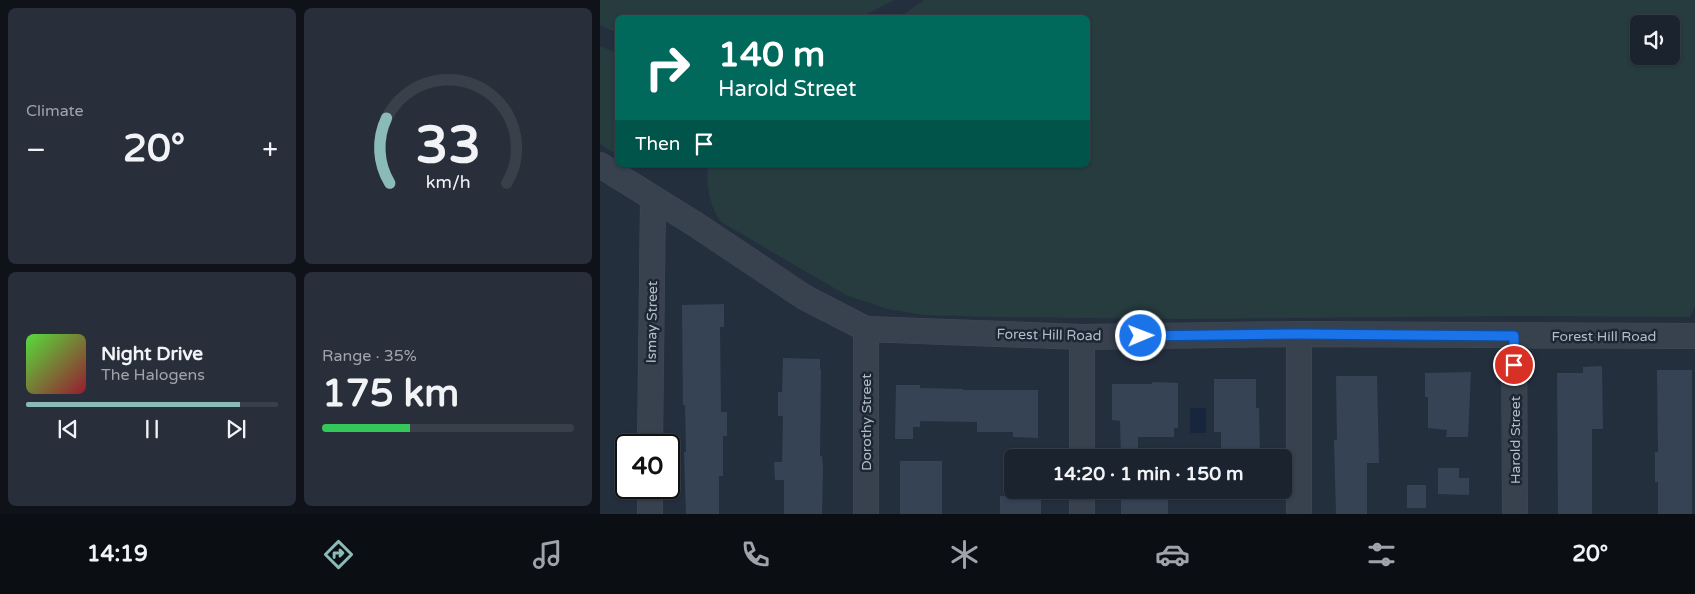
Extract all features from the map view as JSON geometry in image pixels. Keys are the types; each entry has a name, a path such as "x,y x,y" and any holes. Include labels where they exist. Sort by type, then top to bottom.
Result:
{"street":[{"name":"Forest Hill Road","path":"600,165 696,224 804,297 866,329 1082,337 1299,334 1695,336"},
{"name":"Ismay Street","path":"650,434 653,198"},
{"name":"Dorothy Street","path":"866,329 866,514"},
{"path":"1299,334 1299,514"},
{"name":"Harold Street","path":"1514,336 1515,514"},
{"path":"1082,337 1082,449"},
{"path":"650,499 650,514"},
{"path":"1082,499 1082,514"}],"green space":[{"path":"600,0 894,0 865,15 615,15 615,32 600,25"},
{"path":"924,0 1695,0 1695,306 1690,317 1517,316 1182,319 924,315 888,309 846,295 721,222 709,195 708,167 1090,167 1090,15 903,15"},
{"path":"600,46 615,52 615,154 600,144"}],"water":[{"path":"1190,408 1206,408 1206,433 1190,433"}],"building":[{"path":"724,304 724,327 720,327 721,412 727,412 727,436 723,436 723,476 719,476 719,514 686,514 682,305"},
{"path":"783,358 820,359 820,456 822,456 823,468 822,514 784,514 784,480 775,480 774,462 782,462 783,416 778,416 778,392 782,392"},
{"path":"1602,366 1603,429 1592,429 1592,514 1558,514 1557,373 1583,373 1583,367"},
{"path":"1657,370 1692,370 1692,514 1658,514 1658,482 1655,482 1655,452 1658,452"},
{"path":"1471,372 1468,437 1446,437 1447,430 1428,428 1428,397 1425,397 1425,373"},
{"path":"1336,376 1377,376 1379,463 1367,463 1367,514 1336,514 1334,440 1337,440"},
{"path":"1214,379 1256,379 1256,408 1259,408 1260,449 1221,449 1221,432 1214,432"},
{"path":"1152,382 1178,383 1178,428 1174,428 1174,437 1138,437 1138,449 1121,449 1120,421 1112,420 1112,384 1152,384"},
{"path":"896,385 920,385 920,388 963,390 1038,390 1038,438 1013,437 1013,432 977,432 977,422 920,421 920,427 913,427 913,439 895,439"},
{"path":"900,461 942,461 942,514 900,514"},
{"path":"1438,468 1459,468 1459,478 1469,478 1469,495 1438,494"},
{"path":"1407,485 1426,485 1426,508 1407,508"},
{"path":"1000,496 1004,496 1004,499 1041,499 1041,514 1000,514"},
{"path":"1121,499 1168,499 1168,514 1121,514"}],"route":[{"path":"1141,336 1299,334 1514,336 1514,365"}]}
